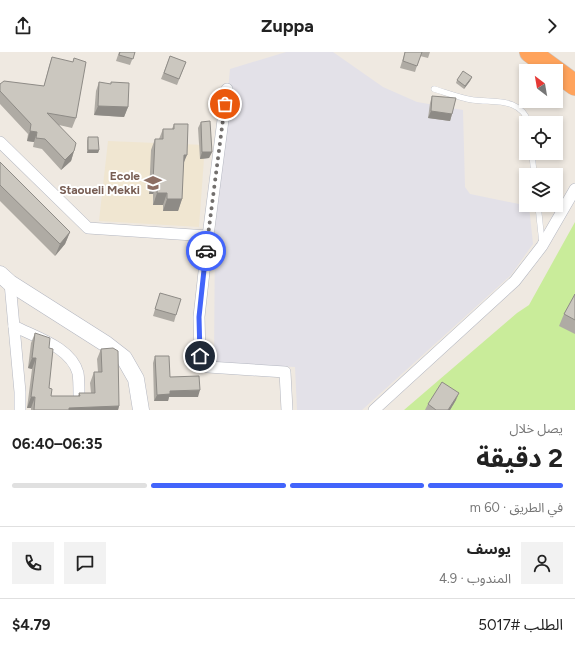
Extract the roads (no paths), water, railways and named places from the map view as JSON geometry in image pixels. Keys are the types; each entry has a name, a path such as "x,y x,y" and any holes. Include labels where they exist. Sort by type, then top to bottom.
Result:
{"highway":[{"path":"530,52 575,85"}],"main road":[{"path":"5,278 106,344 124,358 136,379 141,410"}],"street":[{"path":"227,89 199,317 200,356 208,367 285,372 287,410"},
{"path":"0,142 88,228 208,236"},
{"path":"374,410 504,292 524,270 542,246 575,189"},
{"path":"5,278 14,326 20,392 20,410"},
{"path":"14,326 64,352 73,362 78,373 79,395"}],"lane":[{"path":"434,88 473,100 513,104 523,112 525,116"},
{"path":"539,212 542,246"}],"place":[{"name":"Ecole Staoueli Mekki","path":"153,183"}]}
